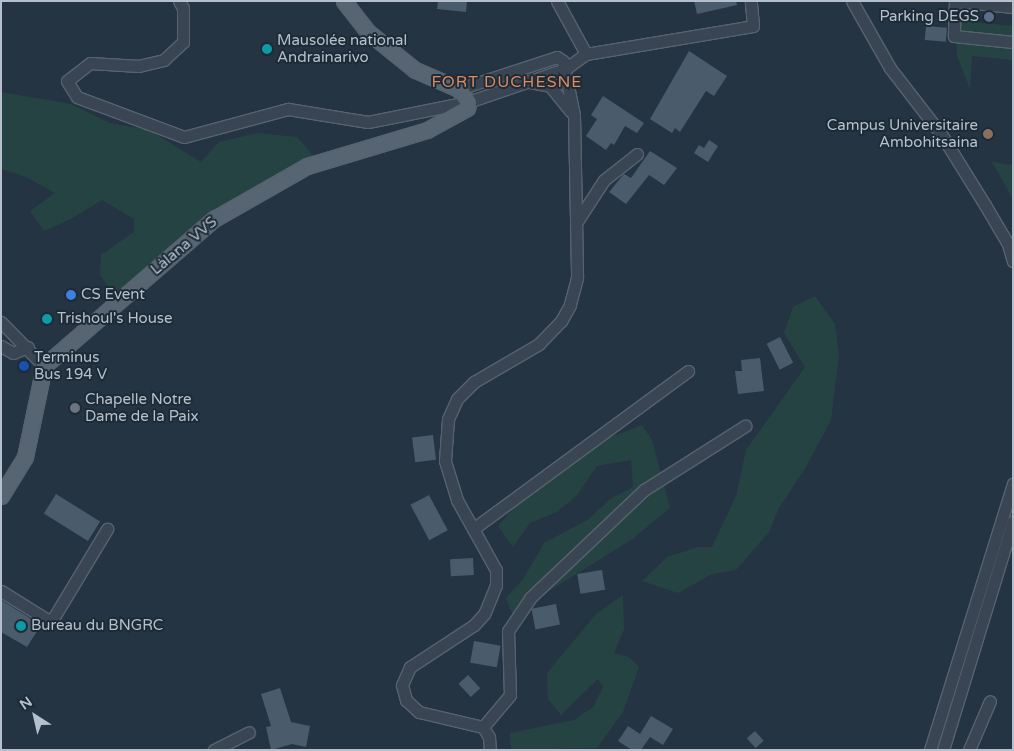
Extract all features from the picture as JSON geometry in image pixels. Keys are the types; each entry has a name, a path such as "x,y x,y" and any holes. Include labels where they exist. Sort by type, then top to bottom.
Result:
{"main road":[{"path":"344,1 368,32 415,70 459,89 468,102"},
{"name":"Làlana VVS","path":"44,366 214,219 307,166 427,130 462,114 468,102"},
{"path":"1,496 25,457 44,366"}],"street":[{"path":"179,1 183,8 183,42 164,60 139,66 90,63 67,81 77,98 184,137 288,109 368,122 468,102 565,69 586,54 753,26 751,1"},
{"path":"557,1 586,54"},
{"path":"852,1 890,68 941,134 985,205 1008,244 1013,261"},
{"path":"1013,8 955,1 954,36 1013,42"},
{"path":"459,89 557,57 563,61 574,115 577,278 561,321 539,344 474,382 456,398 448,419 445,461 457,500 496,570 496,585 484,614 474,625 410,667 402,685 406,700 419,712 483,727 489,737 490,750"},
{"path":"528,81 550,86 574,115"},
{"path":"576,223 604,180 637,154"},
{"path":"1,322 28,347 44,366"},
{"path":"1,346 13,353 28,347"},
{"path":"473,529 688,371"},
{"path":"483,727 510,695 508,631 530,598 644,490 745,426"},
{"path":"930,750 1013,484"},
{"path":"943,750 1013,521"},
{"path":"1,591 51,622 107,529"},
{"path":"969,750 990,701"},
{"path":"214,750 249,732"}],"green space":[{"path":"961,8 966,8 964,21 1013,26 1013,36 961,31 958,29 958,11"},
{"path":"957,43 1013,49 1013,60 972,56 970,89 957,56"},
{"path":"1,92 71,104 110,123 149,130 201,162 219,142 257,133 297,137 314,157 116,298 100,275 101,255 134,232 134,219 102,200 71,219 44,231 30,211 55,193 26,177 1,169"},
{"path":"992,162 1013,165 1013,199"},
{"path":"815,296 835,324 839,355 831,420 806,467 779,508 769,532 736,570 712,574 678,593 642,581 667,557 698,547 712,547 736,496 746,450 805,367 784,333 793,307"},
{"path":"642,425 652,440 670,508 631,540 512,614 506,598 523,579 544,543 589,519 610,499 633,487 631,460 597,466 577,495 557,512 530,523 513,547 498,526 528,492 566,468 595,443"},
{"path":"623,595 624,629 614,653 629,657 639,667 623,712 597,748 511,750 510,733 574,720 593,707 603,687 598,679 561,715 548,699 547,673 596,614"}],"building":[{"path":"438,1 467,1 466,12 437,9"},
{"path":"694,1 736,1 737,5 697,14"},
{"path":"926,26 947,28 946,42 925,40"},
{"path":"689,51 727,76 714,96 706,91 680,132 675,128 672,133 650,119"},
{"path":"603,96 644,123 637,133 625,126 614,145 611,143 606,150 586,136 597,119 591,115"},
{"path":"709,140 718,146 708,162 694,153 699,145 704,148"},
{"path":"650,151 677,168 664,185 649,175 626,204 609,192 624,174 631,178"},
{"path":"780,337 793,363 780,370 767,344"},
{"path":"760,358 764,391 738,394 735,371 742,371 741,360"},
{"path":"433,435 436,460 415,462 412,438"},
{"path":"56,494 100,522 88,541 44,514"},
{"path":"429,495 448,530 429,540 410,505"},
{"path":"473,558 474,575 451,576 450,559"},
{"path":"602,570 605,590 580,594 577,574"},
{"name":"Bureau du BNGRC","path":"1,600 41,625 27,647 1,632"},
{"path":"556,604 560,625 535,629 531,609"},
{"path":"474,641 501,646 497,667 470,663"},
{"path":"468,675 480,688 471,697 458,684"},
{"path":"280,688 291,722 310,726 306,747 292,744 271,750 266,727 271,726 261,694"},
{"path":"651,716 673,729 663,745 650,737 641,750 632,750 618,741 628,726 640,734"},
{"path":"755,731 764,741 756,748 747,738"}],"place":[{"name":"Parking DEGS","path":"989,17"},
{"name":"Mausolée national Andrainarivo","path":"267,49"},
{"name":"Campus Universitaire Ambohitsaina","path":"988,134"},
{"name":"CS Event","path":"71,295"},
{"name":"Trishoul's House","path":"47,319"},
{"name":"Terminus Bus 194 V","path":"24,366"},
{"name":"Chapelle Notre Dame de la Paix","path":"75,408"},
{"name":"Bureau du BNGRC","path":"21,626"}],"district":[{"name":"FORT DUCHESNE","path":"507,82"}]}
